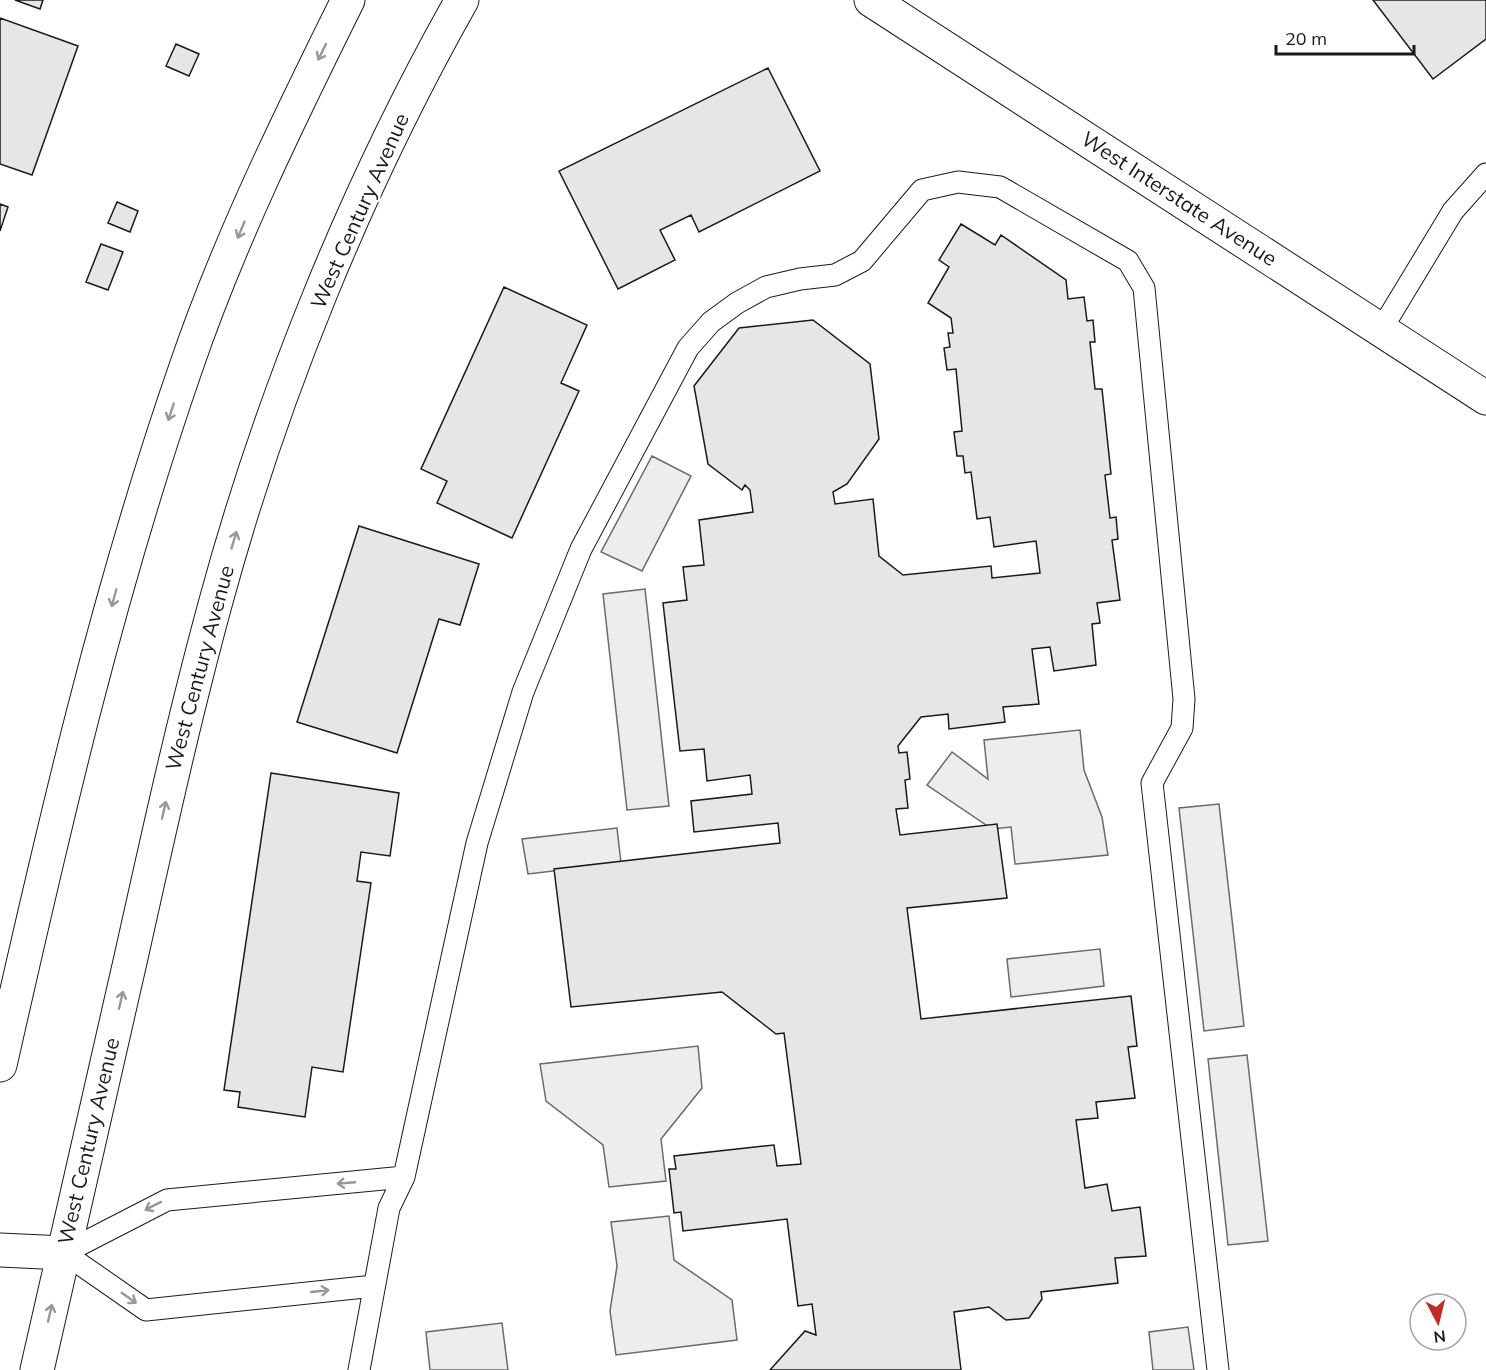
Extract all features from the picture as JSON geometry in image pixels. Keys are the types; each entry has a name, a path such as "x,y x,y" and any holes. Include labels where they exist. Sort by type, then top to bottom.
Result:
{"main road":[{"path":"0,1065 97,660 126,551 158,449 187,364 256,194 348,0"},
{"name":"West Century Avenue","path":"37,1370 174,765 216,599 242,515 294,364 353,220 430,59 462,0"},
{"name":"West Interstate Avenue","path":"871,0 1486,398"},
{"path":"0,1250 64,1253"}],"lane":[{"path":"1381,330 1453,211 1486,174"},
{"path":"359,1370 389,1208 404,1177 477,843 523,692 581,549 688,348 711,322 737,303 766,287 800,279 835,275 862,261 922,190 958,182 1000,187 1128,261 1144,288 1184,699 1182,728 1152,783 1218,1370"},
{"path":"374,1286 146,1310 64,1253 166,1200 404,1177"}],"shaded area":[{"path":"652,456 691,476 642,571 601,552"},
{"path":"645,589 669,806 627,810 603,594"},
{"path":"1080,730 1084,770 1102,817 1108,855 1015,864 1011,827 992,829 927,785 952,752 988,779 984,740"},
{"path":"1219,804 1244,1026 1204,1031 1179,808"},
{"path":"617,828 621,863 528,874 522,839"},
{"path":"1100,949 1104,986 1011,997 1007,959"},
{"path":"698,1046 702,1088 661,1139 666,1181 609,1187 603,1145 546,1101 540,1064"},
{"path":"1247,1055 1268,1241 1228,1245 1208,1059"},
{"path":"669,1216 674,1260 732,1300 737,1340 616,1355 610,1311 617,1266 611,1222"},
{"path":"502,1323 508,1370 430,1370 426,1332"},
{"path":"1188,1327 1194,1370 1153,1370 1149,1332"}],"building":[{"path":"15,0 43,0 40,9"},
{"path":"1373,0 1486,0 1486,39 1433,79"},
{"path":"0,18 78,46 32,175 0,164"},
{"path":"176,44 199,54 189,76 166,66"},
{"path":"768,68 820,171 699,232 691,215 660,230 675,260 618,289 559,171"},
{"path":"117,202 138,211 130,232 108,223"},
{"path":"0,204 8,207 0,231"},
{"path":"961,224 995,245 1001,235 1066,280 1068,299 1084,297 1087,321 1093,320 1095,342 1090,342 1095,389 1102,389 1111,474 1105,475 1110,518 1116,517 1118,539 1112,540 1120,600 1097,603 1100,623 1092,624 1096,665 1054,671 1050,647 1032,649 1039,704 1003,707 1005,722 949,729 948,714 921,717 898,746 899,753 907,752 910,779 905,780 908,808 896,809 900,835 997,824 1007,898 907,908 921,1019 1131,996 1137,1046 1128,1047 1135,1098 1096,1102 1098,1118 1076,1120 1085,1188 1107,1184 1112,1211 1140,1207 1146,1256 1115,1258 1118,1283 1041,1292 1042,1299 1029,1318 1006,1320 989,1307 954,1312 961,1370 770,1370 805,1331 816,1335 812,1304 798,1306 787,1219 683,1231 681,1212 674,1213 669,1169 676,1169 674,1156 774,1145 777,1166 801,1164 784,1033 776,1034 722,992 571,1007 554,869 780,843 778,823 694,832 691,801 752,794 750,775 707,781 704,749 680,751 663,603 687,600 683,567 704,565 699,520 753,512 750,490 745,485 742,490 708,464 694,386 739,328 813,320 870,364 879,439 847,484 833,492 835,504 873,499 879,556 903,575 991,566 992,578 1040,573 1036,541 994,547 990,517 977,519 971,472 965,473 963,456 957,456 954,432 962,431 956,369 947,370 944,348 950,347 948,333 953,333 951,318 928,303 949,267 939,260"},
{"path":"101,244 123,252 108,290 86,282"},
{"path":"504,287 587,325 561,383 579,391 512,538 437,503 447,481 421,469"},
{"path":"359,526 479,564 460,625 439,619 397,753 297,722"},
{"path":"271,773 399,793 390,856 361,852 357,881 371,883 343,1072 312,1067 305,1117 238,1107 240,1092 224,1090"}]}
